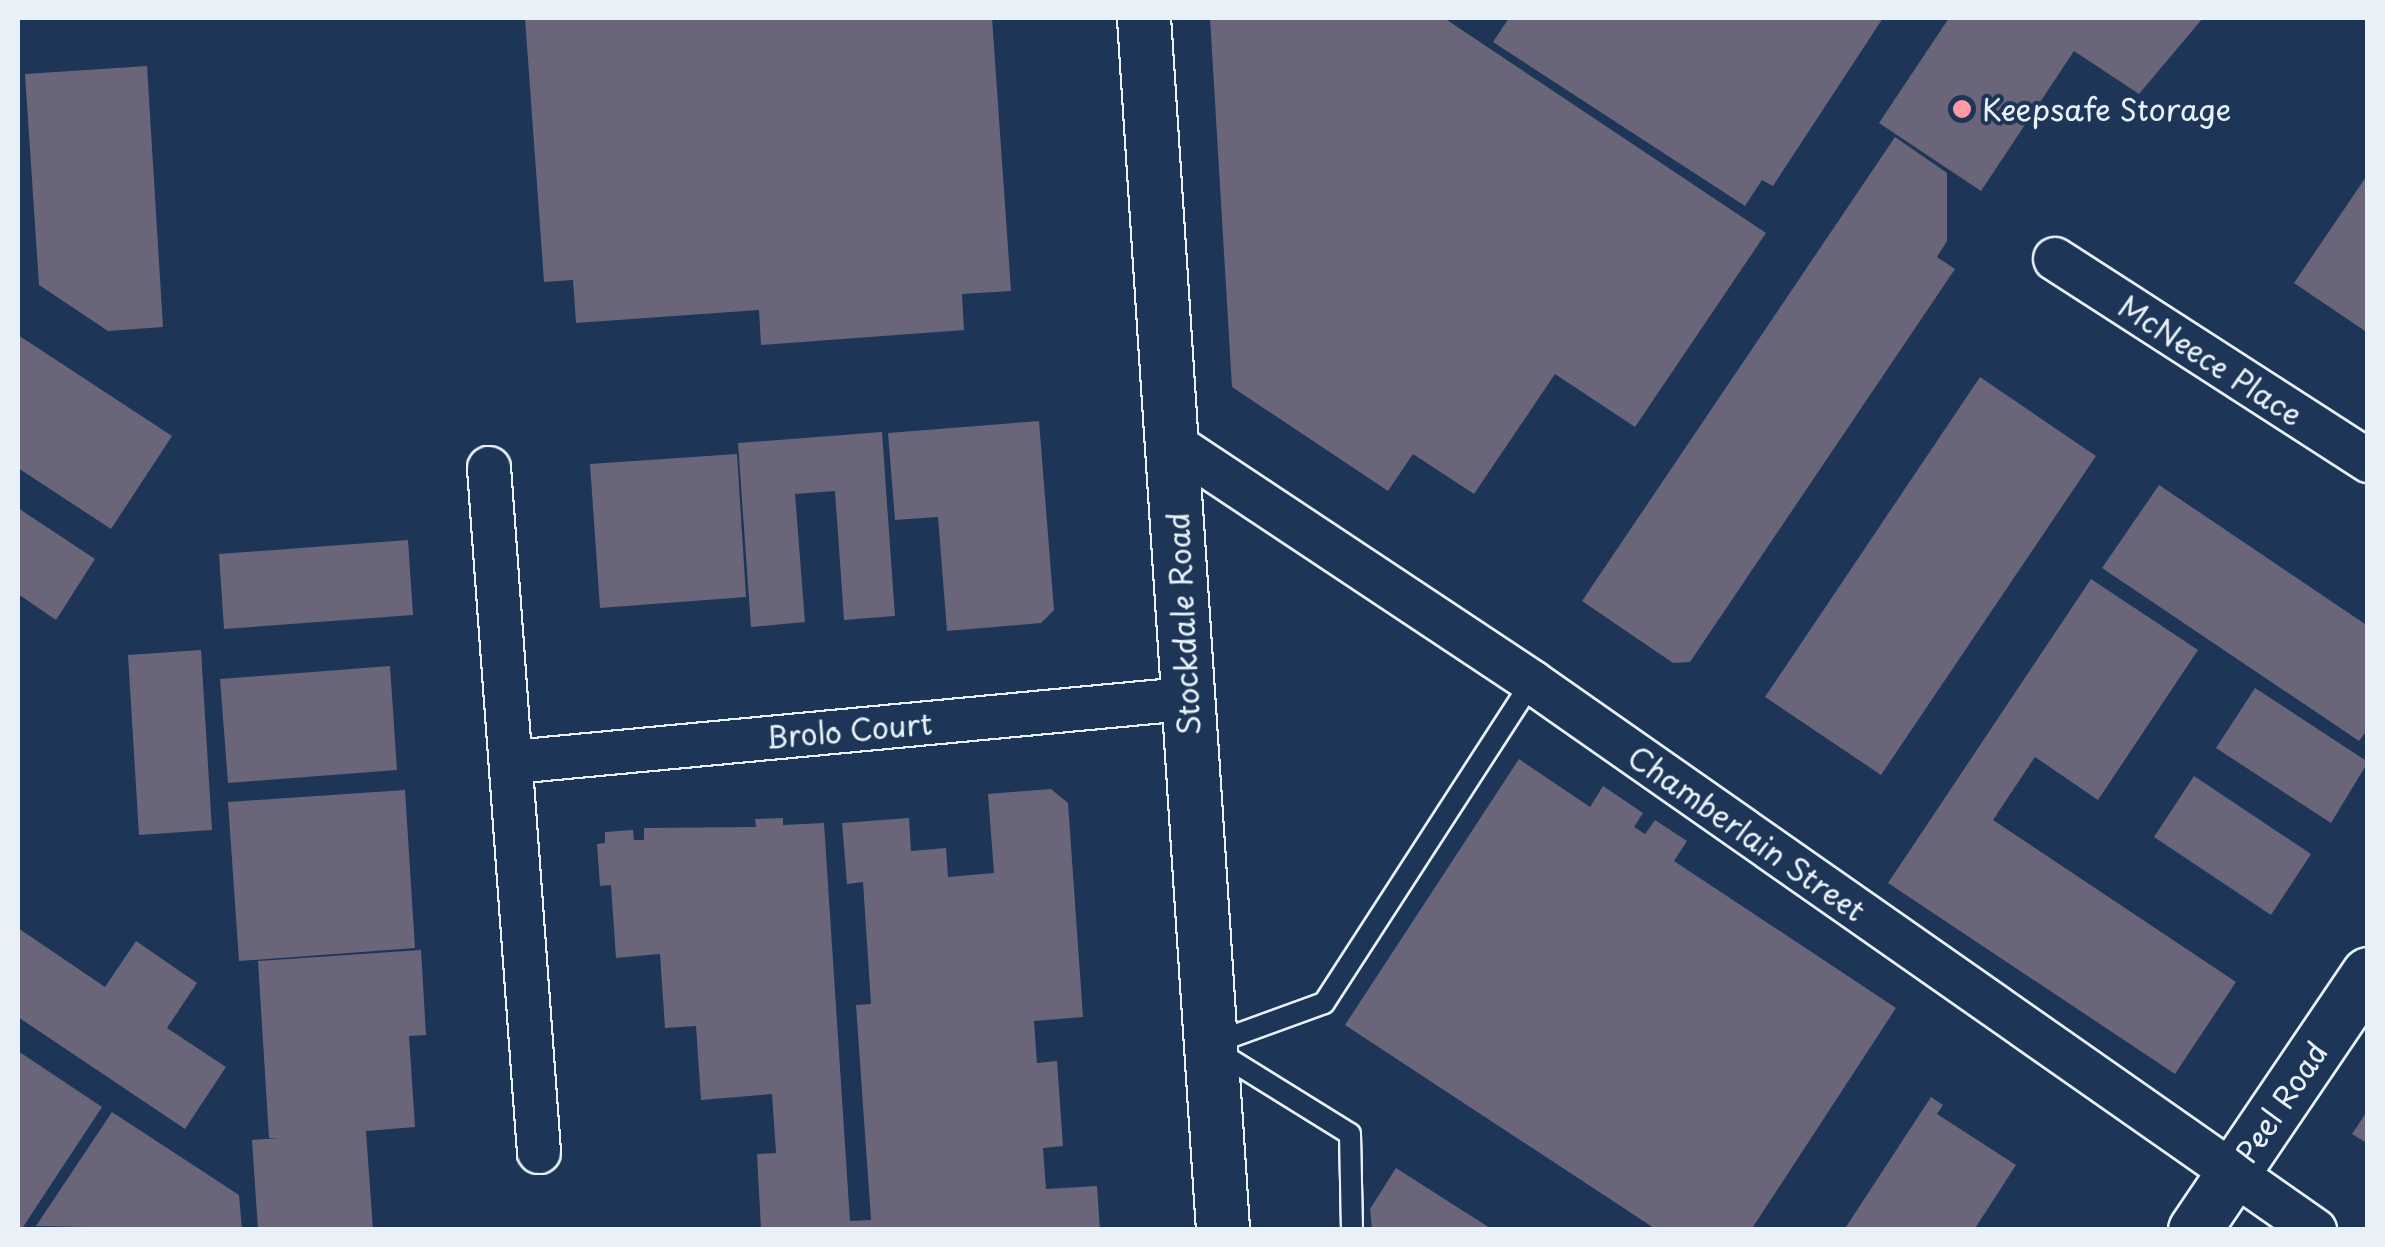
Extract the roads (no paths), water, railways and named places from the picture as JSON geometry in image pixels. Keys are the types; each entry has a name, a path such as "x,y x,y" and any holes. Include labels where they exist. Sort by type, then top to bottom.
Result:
{"street":[{"name":"Stockdale Road","path":"1144,18 1222,1230"},
{"name":"McNeece Place","path":"2055,259 2368,460"},
{"name":"Chamberlain Street","path":"1174,444 1532,682 2315,1230"},
{"path":"489,468 540,1152"},
{"name":"Brolo Court","path":"513,762 1185,698"},
{"name":"Peel Road","path":"2194,1230 2368,974"}],"lane":[{"path":"1208,1046 1324,1003 1532,682"},
{"path":"1208,1046 1350,1134 1352,1230"}],"place":[{"name":"Keepsafe Storage","path":"1962,109"}]}
